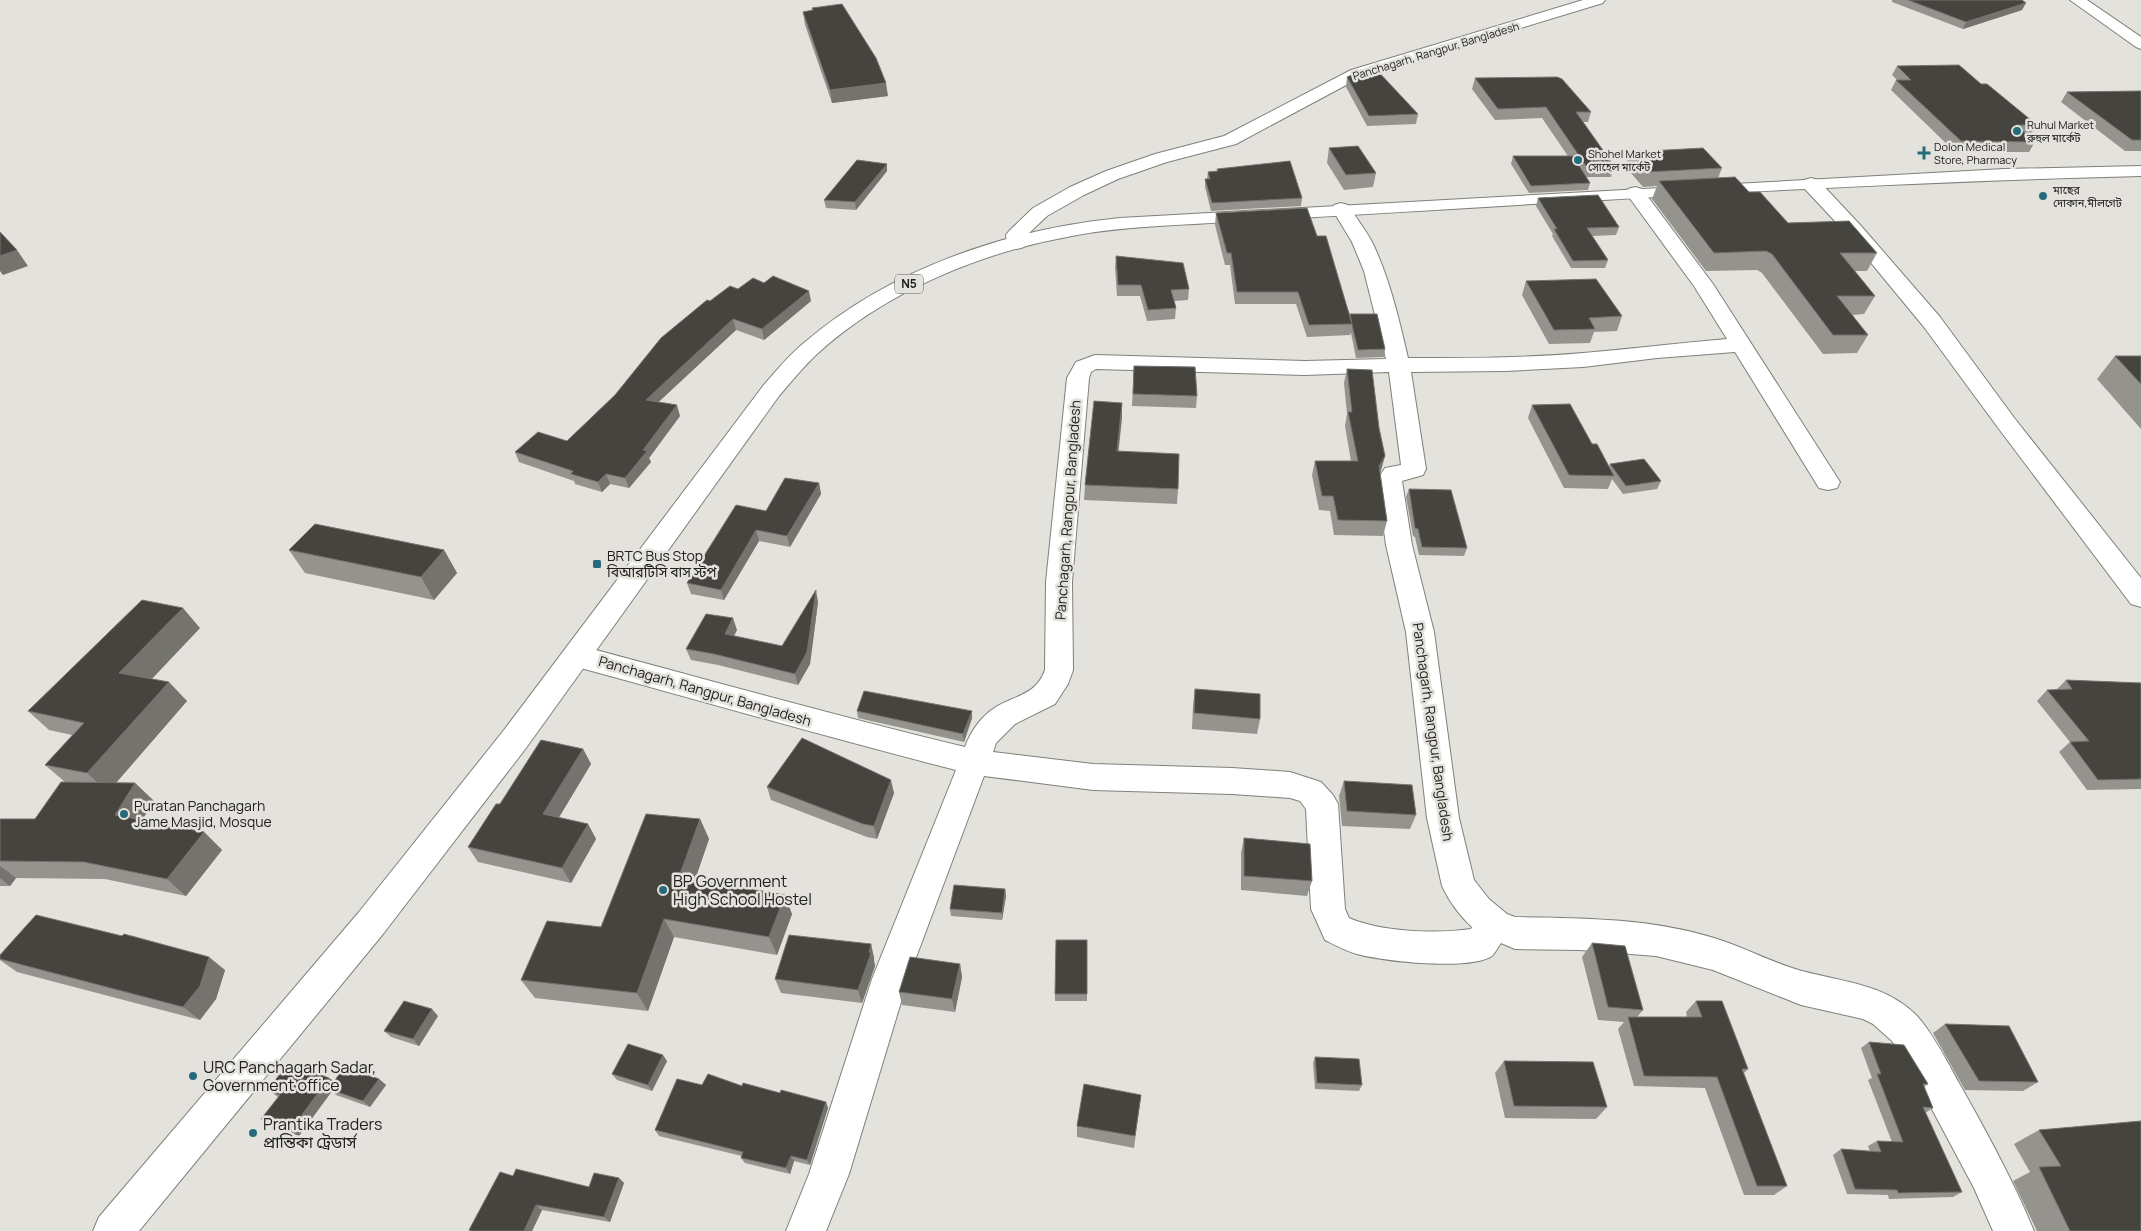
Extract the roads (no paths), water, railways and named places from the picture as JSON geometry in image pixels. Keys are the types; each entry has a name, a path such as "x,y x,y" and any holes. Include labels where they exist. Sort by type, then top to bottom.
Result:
{"main road":[{"name":"Panchagarh, Rangpur, Bangladesh","path":"1017,242 1016,235 1040,212 1077,190 1112,175 1161,158 1230,140 1357,73 1598,0"},
{"path":"2077,0 2141,44"},
{"name":"N5","path":"113,1231 371,923 515,739 771,391 811,348 848,320 909,284 942,268 1017,242 1074,230 1159,220 2004,174 2141,171"},
{"path":"1811,184 1856,231 1932,322 2007,424 2141,597"},
{"path":"1635,193 1703,284 1828,482"},
{"name":"Panchagarh, Rangpur, Bangladesh","path":"1341,209 1362,242 1370,262 1385,308 1399,365 1414,468 1406,473 1394,474 1389,480 1399,545 1420,632 1443,818 1459,886 1477,910 1495,925 1515,933 1580,934 1656,940 1714,954 1801,988 1867,1003 1886,1012 1905,1028 1930,1070 1988,1174 2014,1231"},
{"name":"Panchagarh, Rangpur, Bangladesh","path":"577,656 729,696 844,730 974,762 984,736 1004,716 1045,696 1054,684 1059,670 1059,582 1078,378 1080,370 1086,364 1096,362 1305,368 1506,364 1583,360 1657,350 1741,345"},
{"path":"806,1231 829,1174 890,979 974,762 1093,777 1232,781 1290,786 1310,791 1322,804 1328,909 1337,928 1356,938 1388,945 1458,947 1480,944 1495,925"}],"place":[{"name":"Ruhul Market রুহুল মার্কেট","path":"2017,131"},
{"name":"Dolon Medical Store, Pharmacy","path":"1924,153"},
{"name":"Shohel Market সোহেল মার্কেট","path":"1578,160"},
{"name":"মাছের দোকান,মীলগেট","path":"2043,196"},
{"name":"BRTC Bus Stop বিআরটিসি বাস স্টপ","path":"597,564"},
{"name":"Puratan Panchagarh Jame Masjid, Mosque","path":"124,814"},
{"name":"BP Government High School Hostel","path":"663,890"},
{"name":"URC Panchagarh Sadar, Government office","path":"193,1076"},
{"name":"Prantika Traders প্রান্তিকা ট্রেডার্স","path":"253,1133"}]}
